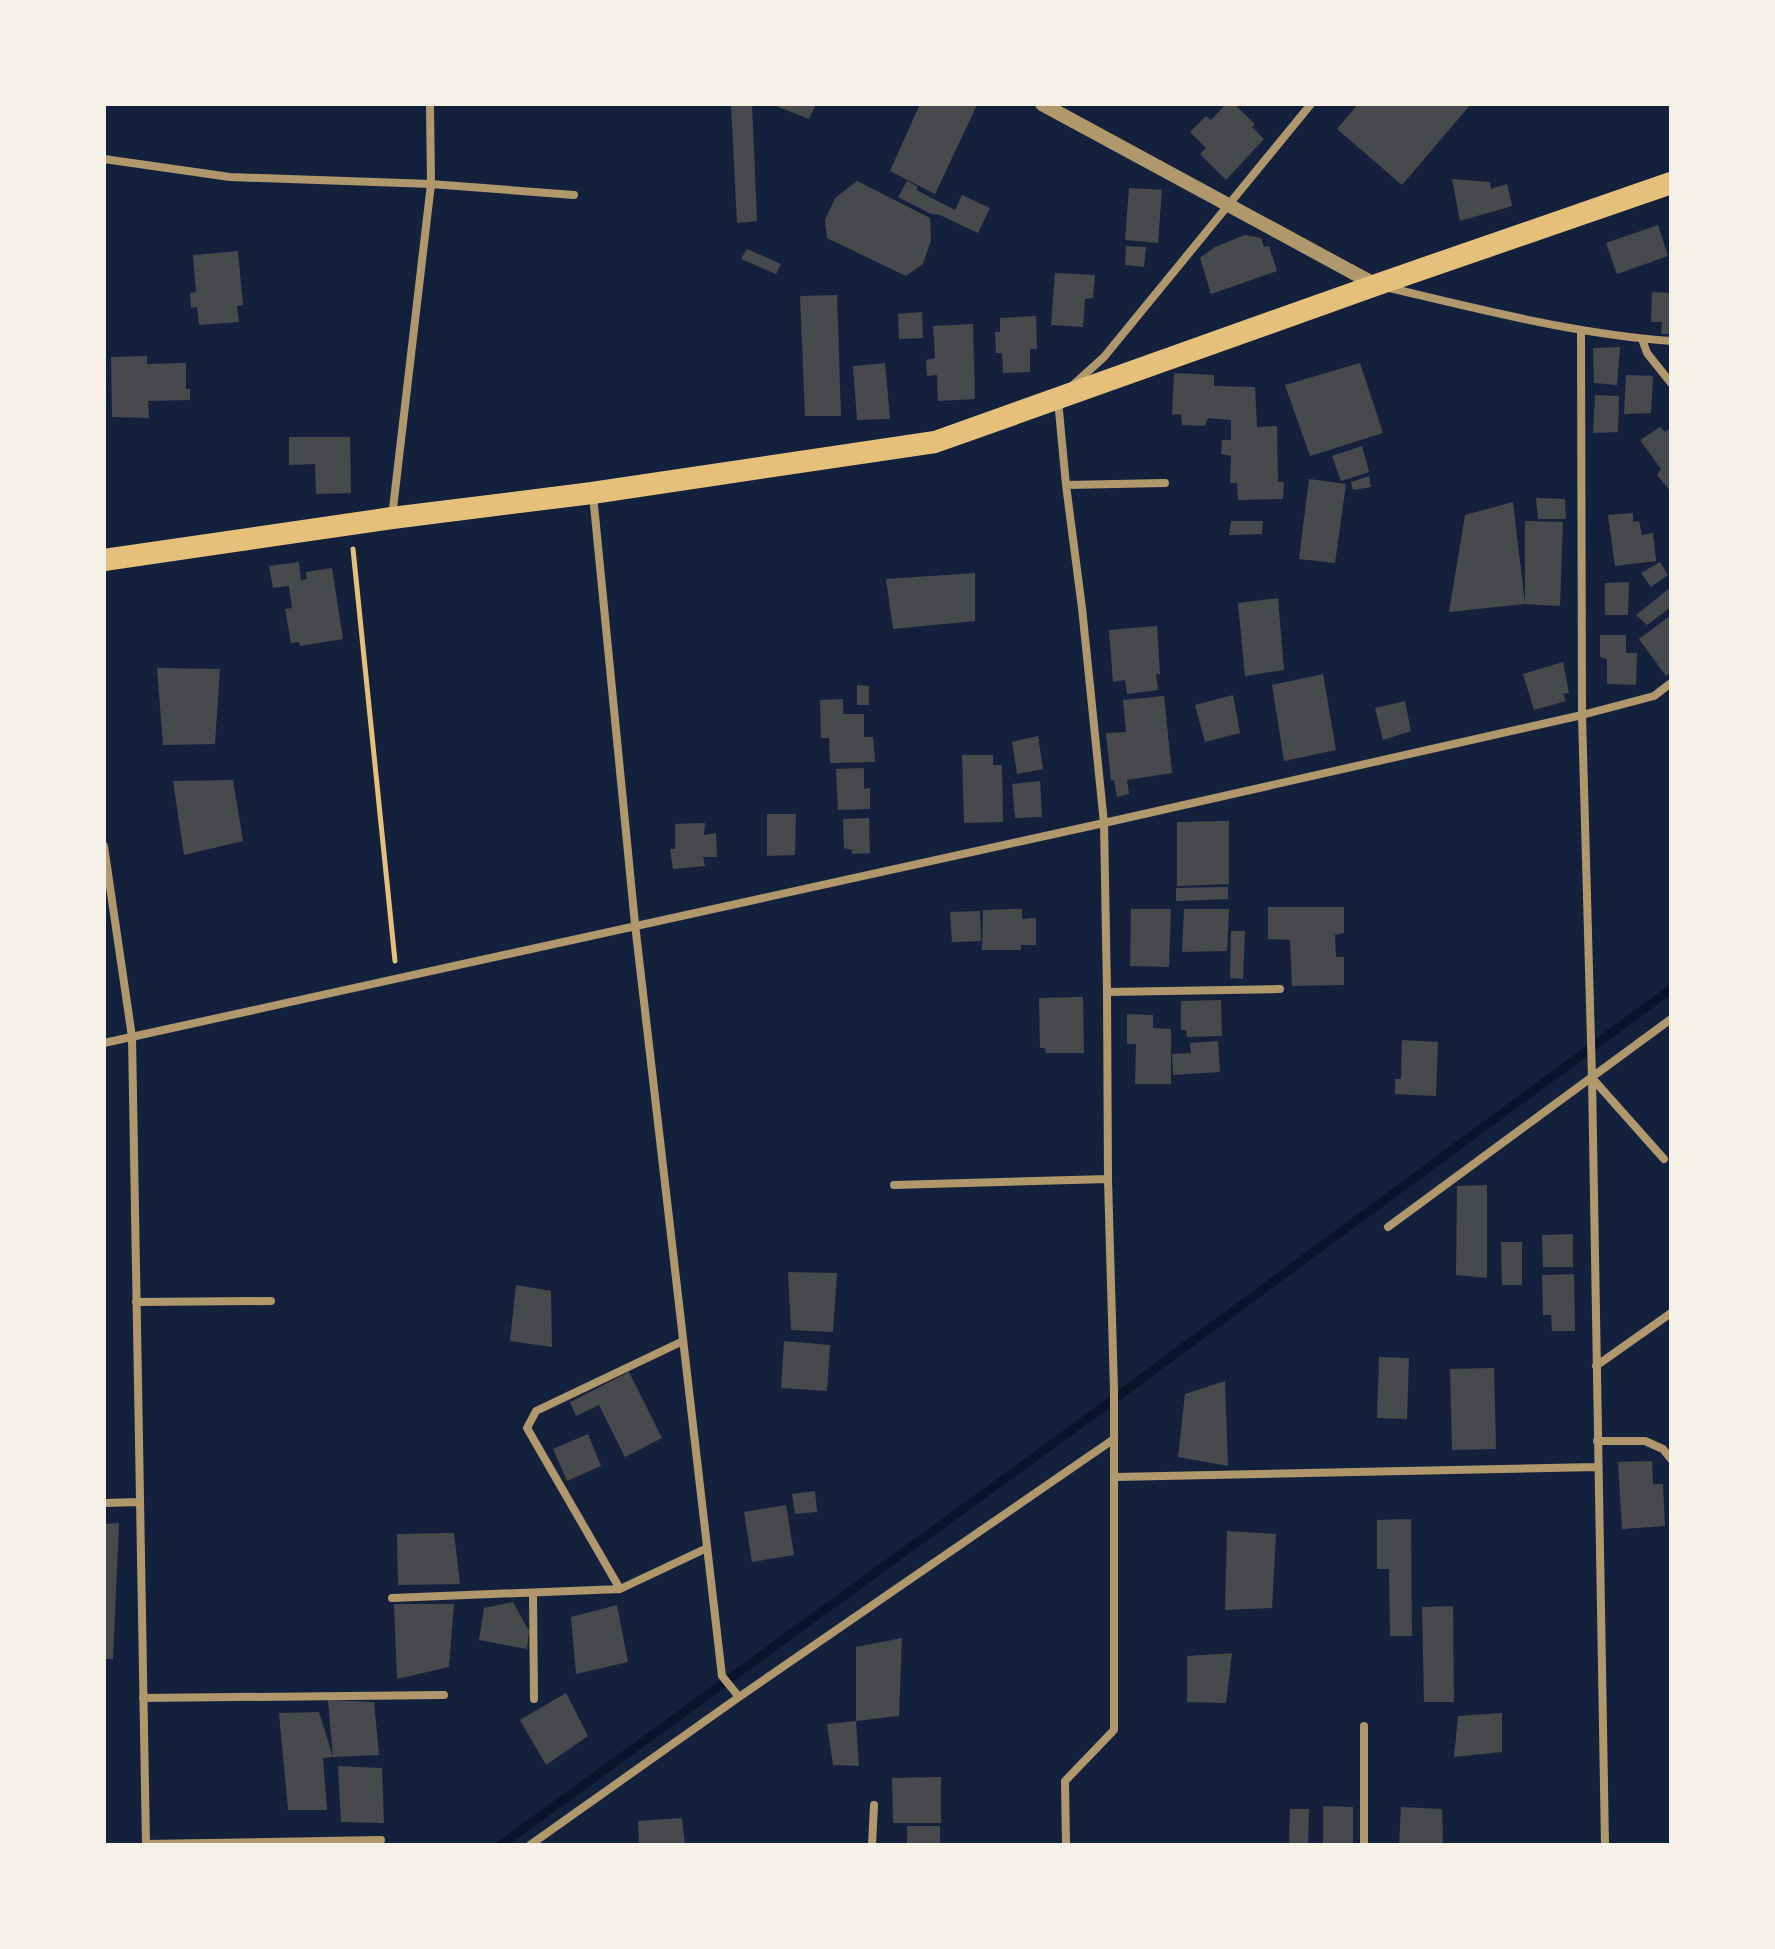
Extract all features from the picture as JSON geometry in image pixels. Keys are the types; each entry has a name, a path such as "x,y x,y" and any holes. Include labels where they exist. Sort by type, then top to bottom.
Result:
{"highway":[{"path":"104,560 935,442 1671,183"}],"street":[{"path":"392,518 431,184 430,104"},
{"path":"1042,104 1376,285 1536,322 1671,341"},
{"path":"1066,1845 1065,1781 1114,1730 1115,1477 1104,823 1058,399 1104,357 1311,104"},
{"path":"104,159 230,177 431,184 574,195"},
{"path":"1581,330 1582,715 1592,1078 1605,1845"},
{"path":"1642,339 1647,353 1671,383"},
{"path":"1066,485 1165,483"},
{"path":"592,493 635,924 722,1676 739,1697"},
{"path":"104,1043 1582,715 1654,696 1671,683"},
{"path":"104,846 132,1037 146,1844 381,1840"},
{"path":"1107,992 1280,989"},
{"path":"1388,1227 1671,1019"},
{"path":"1592,1078 1664,1159"},
{"path":"894,1185 1108,1179"},
{"path":"136,1302 271,1301"},
{"path":"1596,1366 1671,1313"},
{"path":"620,1589 527,1428 536,1411 683,1341"},
{"path":"530,1845 1114,1439"},
{"path":"1597,1441 1645,1441 1663,1449 1671,1459"},
{"path":"1115,1477 1597,1467"},
{"path":"104,1503 140,1502"},
{"path":"392,1598 620,1589 707,1548"},
{"path":"533,1593 534,1699"},
{"path":"143,1698 444,1695"},
{"path":"1364,1726 1364,1845"},
{"path":"872,1845 874,1805"}],"path":[{"path":"351,524 397,978"}],"building":[{"path":"731,104 752,104 757,221 737,223"},
{"path":"771,104 816,104 809,119"},
{"path":"920,104 977,105 935,194 890,171"},
{"path":"1226,104 1234,104 1255,124 1252,127 1264,139 1226,180 1200,154 1206,148 1190,132 1206,116 1211,120"},
{"path":"1358,104 1471,104 1402,185 1337,129"},
{"path":"1452,179 1490,182 1491,189 1507,184 1512,206 1460,221"},
{"path":"857,181 930,218 931,240 923,264 906,276 827,238 825,220 835,198"},
{"path":"907,181 918,187 916,190 955,210 962,195 990,208 978,233 898,197"},
{"path":"1129,188 1162,190 1158,243 1125,240"},
{"path":"1658,225 1668,256 1617,274 1606,243"},
{"path":"1245,235 1261,238 1264,247 1269,246 1277,271 1211,294 1200,258 1215,247"},
{"path":"1126,246 1146,247 1144,267 1125,265"},
{"path":"747,249 781,264 776,274 741,259"},
{"path":"238,251 243,305 237,306 239,322 199,325 197,307 191,308 190,293 196,292 193,255"},
{"path":"1055,273 1095,275 1093,298 1085,299 1083,327 1051,325"},
{"path":"1652,292 1671,293 1671,334 1661,334 1662,322 1651,322"},
{"path":"837,295 841,416 805,416 800,296"},
{"path":"922,312 923,338 899,339 898,314"},
{"path":"1036,316 1037,349 1030,349 1030,372 1003,373 1002,353 996,353 995,332 1000,332 1000,318"},
{"path":"973,324 975,399 938,401 937,375 927,376 926,360 935,358 933,326"},
{"path":"1620,347 1617,385 1594,383 1593,348"},
{"path":"147,356 147,364 186,363 186,389 190,389 190,400 148,401 149,418 112,417 111,357"},
{"path":"885,363 890,419 857,420 853,366"},
{"path":"1360,363 1383,433 1310,456 1285,385"},
{"path":"1174,373 1214,375 1214,386 1255,387 1257,427 1277,426 1278,482 1284,482 1283,499 1238,500 1237,483 1230,483 1231,456 1221,454 1222,440 1231,440 1231,420 1208,418 1205,426 1182,425 1181,414 1172,415"},
{"path":"1626,375 1653,376 1651,413 1624,414"},
{"path":"1595,395 1619,396 1618,432 1593,433"},
{"path":"1660,427 1665,432 1671,428 1671,492 1657,475 1661,469 1640,440"},
{"path":"289,437 350,437 351,493 316,494 315,464 289,465"},
{"path":"1362,446 1369,472 1341,481 1332,456"},
{"path":"1369,476 1371,487 1353,490 1351,482"},
{"path":"1309,479 1346,484 1335,563 1299,559"},
{"path":"1536,498 1565,499 1566,519 1538,519"},
{"path":"1513,502 1525,604 1449,612 1465,515"},
{"path":"1633,513 1633,522 1639,521 1642,535 1653,533 1656,561 1615,566 1608,515"},
{"path":"1231,521 1263,521 1262,534 1229,535"},
{"path":"1525,521 1563,522 1560,606 1525,604"},
{"path":"299,562 301,580 307,579 306,572 332,568 343,639 300,646 299,642 291,643 285,609 292,608 289,586 273,588 269,566"},
{"path":"1660,562 1668,575 1651,587 1641,573"},
{"path":"975,573 975,621 893,629 886,579"},
{"path":"1629,582 1628,615 1605,615 1605,583"},
{"path":"1671,587 1671,607 1647,625 1636,615"},
{"path":"1278,598 1284,670 1245,676 1238,603"},
{"path":"1671,615 1671,672 1666,676 1639,639"},
{"path":"1157,626 1158,690 1127,694 1125,680 1113,682 1109,630"},
{"path":"1600,635 1626,635 1626,653 1637,653 1636,685 1607,684 1607,659 1600,657"},
{"path":"1563,662 1569,693 1563,694 1566,701 1534,710 1523,674"},
{"path":"157,668 220,669 215,744 163,745"},
{"path":"1323,674 1336,750 1284,761 1272,685"},
{"path":"857,685 869,686 869,705 857,705"},
{"path":"1233,695 1240,733 1205,742 1195,705"},
{"path":"1164,696 1172,773 1127,780 1129,794 1117,797 1114,780 1111,781 1106,733 1126,732 1123,700"},
{"path":"843,699 843,714 864,714 864,737 873,737 875,762 830,763 829,738 821,738 820,700"},
{"path":"1405,701 1411,731 1383,740 1375,708"},
{"path":"1038,736 1043,769 1017,774 1012,742"},
{"path":"962,755 993,755 993,765 1002,765 1003,822 964,823"},
{"path":"864,768 864,789 870,788 870,809 838,810 836,769"},
{"path":"233,780 243,841 184,855 173,781"},
{"path":"1040,781 1042,817 1015,818 1012,784"},
{"path":"767,814 796,814 795,855 767,856"},
{"path":"869,818 870,853 852,854 852,850 844,848 843,819"},
{"path":"1229,821 1229,884 1177,886 1177,822"},
{"path":"705,823 704,835 716,833 717,857 703,857 705,866 673,869 670,849 675,849 675,824"},
{"path":"1228,887 1228,899 1176,901 1176,888"},
{"path":"1268,907 1344,907 1344,933 1335,935 1336,957 1344,957 1344,985 1292,986 1290,940 1268,939"},
{"path":"1022,909 1022,919 1036,918 1036,945 1021,945 1021,950 982,950 983,910"},
{"path":"1131,909 1171,909 1169,967 1130,966"},
{"path":"1184,909 1229,909 1227,951 1182,952"},
{"path":"980,911 981,941 952,942 950,912"},
{"path":"1231,931 1245,931 1243,979 1230,978"},
{"path":"1083,997 1084,1053 1046,1053 1045,1048 1040,1048 1039,998"},
{"path":"1221,1000 1222,1036 1187,1037 1186,1030 1181,1030 1181,1001"},
{"path":"1127,1014 1153,1015 1153,1028 1171,1029 1171,1084 1135,1084 1136,1044 1127,1044"},
{"path":"1402,1040 1438,1042 1436,1096 1395,1094 1395,1079 1401,1079"},
{"path":"1218,1041 1220,1072 1173,1075 1172,1054 1191,1053 1190,1043"},
{"path":"1487,1185 1487,1278 1456,1275 1457,1186"},
{"path":"1573,1234 1573,1267 1543,1267 1542,1235"},
{"path":"1501,1242 1522,1242 1522,1285 1502,1285"},
{"path":"788,1272 837,1273 833,1332 791,1330"},
{"path":"1574,1274 1575,1331 1552,1331 1551,1315 1543,1315 1542,1275"},
{"path":"516,1285 551,1291 552,1347 510,1341"},
{"path":"784,1341 830,1345 827,1391 781,1388"},
{"path":"1379,1357 1409,1358 1407,1419 1377,1418"},
{"path":"1494,1368 1496,1449 1452,1450 1450,1369"},
{"path":"629,1372 662,1438 625,1457 599,1405 576,1416 570,1402"},
{"path":"1225,1381 1228,1466 1178,1457 1185,1394"},
{"path":"588,1434 601,1466 567,1481 553,1449"},
{"path":"1652,1461 1653,1484 1663,1484 1665,1526 1622,1529 1618,1462"},
{"path":"815,1491 817,1512 795,1514 792,1494"},
{"path":"786,1505 794,1555 752,1562 744,1512"},
{"path":"1411,1519 1412,1636 1390,1636 1389,1569 1377,1569 1377,1520"},
{"path":"119,1523 113,1659 104,1659 104,1524"},
{"path":"1227,1531 1276,1534 1272,1608 1225,1610"},
{"path":"454,1533 460,1584 398,1585 397,1534"},
{"path":"513,1602 529,1631 527,1649 479,1640 484,1608"},
{"path":"394,1604 454,1604 449,1667 397,1679"},
{"path":"617,1605 628,1662 576,1674 571,1617"},
{"path":"1453,1606 1454,1702 1424,1702 1422,1607"},
{"path":"902,1638 899,1716 856,1721 856,1647"},
{"path":"1232,1653 1226,1703 1187,1702 1187,1656"},
{"path":"566,1693 588,1736 546,1765 520,1720"},
{"path":"328,1700 374,1702 379,1755 333,1757"},
{"path":"319,1712 333,1757 323,1758 327,1810 288,1810 279,1713"},
{"path":"1502,1713 1502,1752 1454,1757 1458,1716"},
{"path":"856,1721 859,1766 833,1765 827,1724"},
{"path":"338,1766 382,1768 384,1823 341,1822"},
{"path":"941,1777 941,1823 893,1823 892,1778"},
{"path":"1323,1806 1353,1807 1353,1845 1323,1845"},
{"path":"1401,1807 1442,1809 1443,1844 1399,1845"},
{"path":"1290,1809 1309,1809 1308,1845 1289,1845"},
{"path":"682,1818 685,1845 639,1845 638,1821"},
{"path":"907,1826 940,1826 940,1845 907,1845"}],"waterway":[{"path":"501,1845 1671,989"}]}
